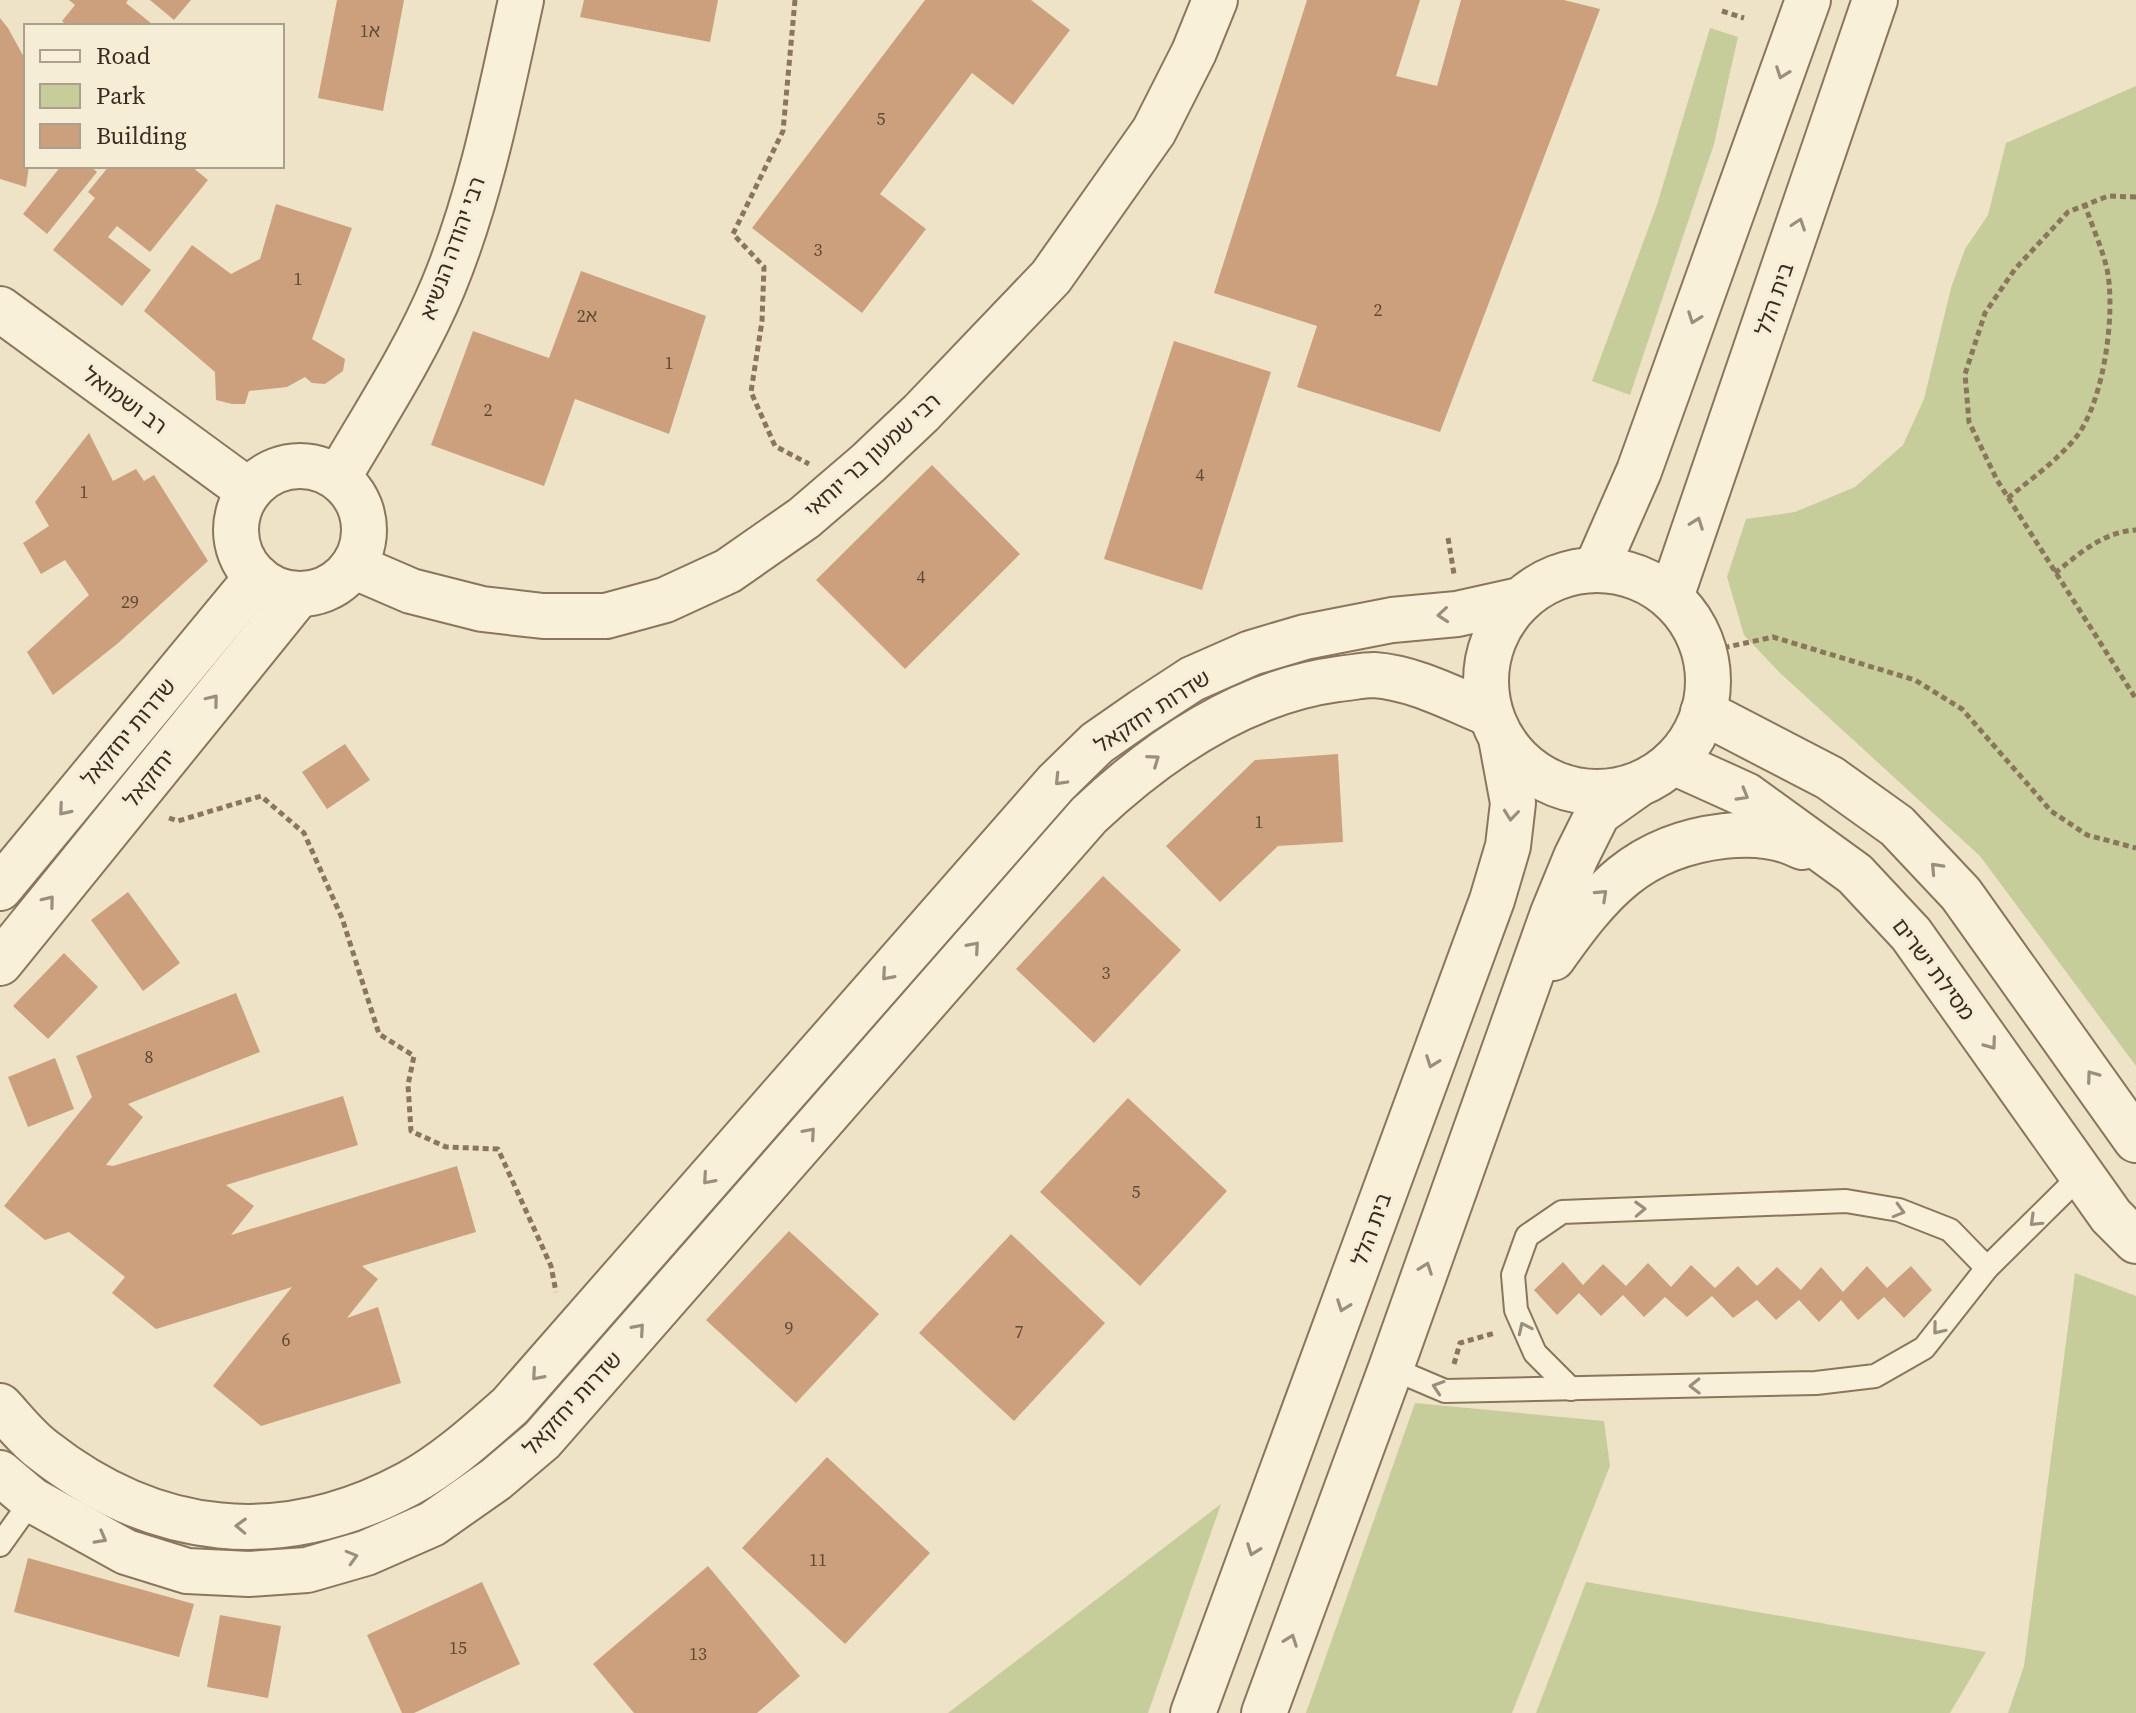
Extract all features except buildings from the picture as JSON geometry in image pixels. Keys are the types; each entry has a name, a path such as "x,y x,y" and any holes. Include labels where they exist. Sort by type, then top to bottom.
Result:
{"street":[{"name":"רבי יהודה הנשיא","path":"338,478 409,357 443,287 490,139 521,0"},
{"name":"רבי שמעון בר יוחאי","path":"353,566 411,591 482,609 543,616 606,616 665,600 728,571 804,518 846,483 921,413 1051,277 1154,131 1194,52 1215,0"},
{"path":"1596,569 1639,471 1808,0"},
{"name":"בית הלל","path":"1671,597 1875,0"},
{"name":"רב ושמואל","path":"0,309 249,491"},
{"path":"307,466 324,470 338,478 350,490 363,519 362,543 353,566 329,587 314,593 299,594 269,586 245,562 239,545 237,526 249,491 261,479 291,467 307,466"},
{"path":"1264,1713 1564,885 1598,813 1673,762 1692,739 1703,712 1708,682 1704,652 1686,614 1671,597 1648,582 1623,572 1596,569 1566,574 1542,584 1520,600 1498,630 1486,665 1486,690 1495,726 1520,762 1545,780 1575,791 1605,793 1636,786"},
{"name":"שדרות יחזקאל","path":"0,888 257,577"},
{"name":"יחזקאל","path":"0,963 299,594"},
{"name":"שדרות יחזקאל","path":"61,1463 92,1484 143,1508 196,1524 249,1527 299,1524 351,1509 408,1483 467,1443 510,1406 1056,783 1097,743 1192,679 1267,648 1305,637 1392,620 1457,614 1520,600"},
{"name":"שדרות יחזקאל","path":"16,1487 126,1552 187,1571 249,1574 307,1570 366,1553 432,1524 496,1479 542,1440 1089,815 1127,779 1214,720 1267,697 1316,682 1372,675 1408,680 1495,726"},
{"path":"1703,712 1830,778 1897,826 1961,894 2136,1140"},
{"name":"בית הלל","path":"1193,1713 1492,900 1508,846 1513,803 1495,726"},
{"name":"מסילת ישרים","path":"1673,762 1746,795 1855,874 1911,934 2111,1216 2136,1241"},
{"path":"1521,1002 1589,907 1624,875 1665,850 1703,839 1751,833 1787,839 1855,874"},
{"path":"815,1058 848,1089"},
{"path":"0,1406 41,1449 61,1463 16,1487"}],"lane":[{"path":"1391,1368 1445,1391 1816,1383 1875,1376 1924,1348 1987,1268 2082,1174"},
{"path":"1571,1389 1535,1353 1516,1310 1513,1275 1527,1236 1562,1212 1846,1201 1899,1210 1950,1230 1987,1268"},
{"path":"0,1545 16,1487"}],"path":[{"path":"795,0 783,131 733,234 764,267 762,321 751,392 775,446 846,483"},
{"path":"1722,11 1744,18"},
{"path":"2136,197 2108,196 2068,212 2015,269 1985,313 1965,374 1969,422 2008,498 2136,699"},
{"path":"2008,498 2053,461 2078,435 2094,401 2111,321 2107,269 2085,205"},
{"path":"2055,573 2094,542 2136,530"},
{"path":"1448,538 1454,575"},
{"path":"1704,652 1773,637 1915,680 1962,709 2051,811 2087,835 2136,848"},
{"path":"126,806 178,821 261,796 304,833 342,918 379,1034 414,1056 408,1085 411,1131 446,1147 498,1149 551,1266 554,1288 580,1326"},
{"path":"1445,1391 1460,1343 1522,1325"}],"green space":[{"path":"1710,28 1738,37 1714,144 1630,395 1592,381 1657,205"},
{"path":"2136,86 2136,1066 1980,856 1779,672 1744,635 1727,577 1746,519 1795,512 1855,487 1903,445 1924,399 1951,288 1965,249 1988,215 2006,143"},
{"path":"2075,1273 2136,1296 2136,1713 2008,1713 2024,1666"},
{"path":"1415,1403 1604,1421 1610,1466 1512,1713 1306,1713"},
{"path":"1221,1504 1148,1713 948,1713"},
{"path":"1586,1582 1986,1652 1950,1713 1536,1713"}]}
